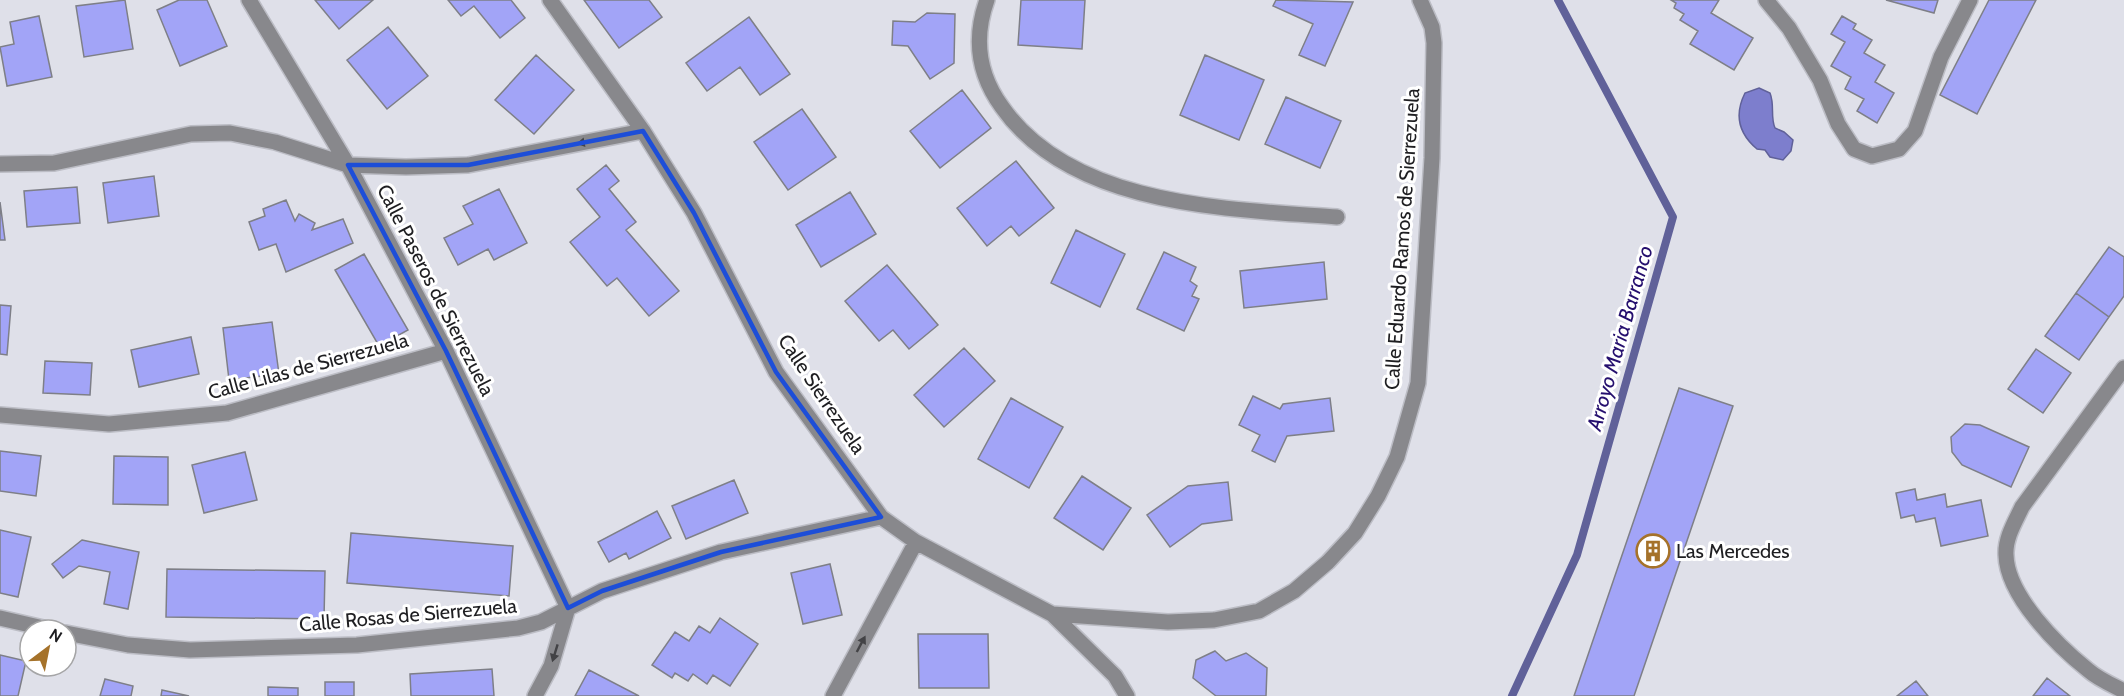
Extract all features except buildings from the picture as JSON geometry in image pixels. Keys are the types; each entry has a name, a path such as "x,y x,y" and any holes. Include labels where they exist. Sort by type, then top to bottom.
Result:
{"street":[{"name":"Calle Paseros de Sierrezuela","path":"249,0 348,165 446,351 568,608"},
{"name":"Calle Sierrezuela","path":"550,0 643,131 694,213 776,372 881,517 916,542 1052,614 1114,676 1127,696"},
{"path":"987,0 978,35 980,62 989,89 1008,116 1029,136 1056,156 1094,177 1164,199 1203,207 1337,217"},
{"name":"Calle Eduardo Ramos de Sierrezuela","path":"1052,614 1168,622 1214,620 1259,611 1294,591 1328,562 1355,533 1378,496 1397,457 1418,383 1432,158 1434,43 1432,27 1420,0"},
{"path":"1766,0 1789,28 1820,80 1838,124 1854,149 1872,156 1899,149 1915,131 1941,57 1970,0"},
{"path":"0,164 54,163 191,134 230,133 275,142 348,165 468,165 643,131"},
{"name":"Calle Lilas de Sierrezuela","path":"0,415 109,424 227,413 446,351"},
{"path":"2124,368 2022,507 2011,529 2006,554 2009,573 2020,594 2045,629 2089,672 2124,691"},
{"name":"Calle Rosas de Sierrezuela","path":"78,635 128,645 190,650 357,645 518,628 541,622 602,591 721,552 881,517"},
{"path":"833,696 916,542"},
{"path":"535,696 551,666 568,608"},
{"path":"0,618 18,622"}],"highlighted area":[{"path":"643,131 694,213 776,372 881,517 721,552 602,591 568,608 446,351 348,165 468,165"}],"water":[{"path":"1759,88 1770,93 1775,128 1793,140 1791,151 1783,160 1770,157 1765,150 1757,149 1742,130 1739,116 1745,93"}],"waterway":[{"name":"Arroyo Maria Barranco","path":"1512,696 1577,555 1673,217 1558,0"}],"place":[{"name":"Las Mercedes","path":"1653,551"}]}
